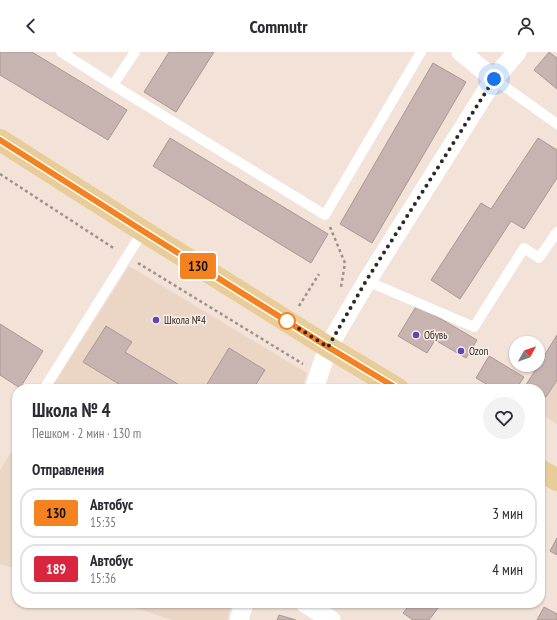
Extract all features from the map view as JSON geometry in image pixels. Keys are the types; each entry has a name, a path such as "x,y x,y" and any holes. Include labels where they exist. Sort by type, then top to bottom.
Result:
{"main road":[{"path":"0,140 328,347 390,384"},
{"path":"545,473 557,480"}],"street":[{"path":"461,52 494,79"},
{"path":"317,381 328,347 366,281 494,79 518,52"},
{"path":"239,620 243,608"},
{"path":"313,608 331,620"}],"lane":[{"path":"61,52 325,215 421,52"},
{"path":"113,85 135,52"},
{"path":"494,79 557,124"},
{"path":"47,384 143,231"},
{"path":"366,281 474,327 524,248 540,258 557,232"}],"path":[{"path":"0,174 317,381"},
{"path":"325,215 345,263 341,289"}],"shaded area":[{"name":"Школа №4","path":"129,266 307,373 304,384 54,384"},
{"path":"557,335 557,424 545,416 545,384 526,384 534,372 545,372 545,354"},
{"path":"12,450 12,568 0,564 0,470"},
{"path":"135,608 231,608 227,620 172,620"}],"building":[{"path":"0,52 32,52 127,110 108,140 0,75"},
{"path":"169,52 214,52 176,112 144,92"},
{"path":"549,52 557,58 557,89 534,70"},
{"path":"433,63 466,82 372,243 340,224"},
{"path":"170,138 328,234 311,263 153,166"},
{"path":"538,138 557,150 557,178 524,229 511,221 460,299 431,280 481,203 491,209"},
{"path":"417,305 477,340 466,358 435,340 427,353 398,336"},
{"path":"0,324 43,351 22,384 14,384 0,375"},
{"path":"106,326 132,342 125,352 178,384 119,384 83,362"},
{"path":"557,335 557,380 546,397 545,384 527,384 534,372 545,372 545,354"},
{"path":"229,348 265,370 256,384 207,384"},
{"path":"489,356 509,368 509,372 516,372 524,377 519,384 486,384 476,378"},
{"path":"557,538 557,555 550,551"},
{"path":"407,608 438,608 429,620 413,620 403,613"},
{"path":"543,608 557,614 557,620 537,620"},
{"path":"279,615 296,620 277,620"}],"bus line":[{"name":"130","path":"0,140 288,322 389,384"}],"place":[{"name":"Школа №4","path":"156,320"},
{"name":"Обувь","path":"416,335"},
{"name":"Ozon","path":"461,351"}],"route":[{"path":"287,321 328,347 366,281 494,79"}]}
